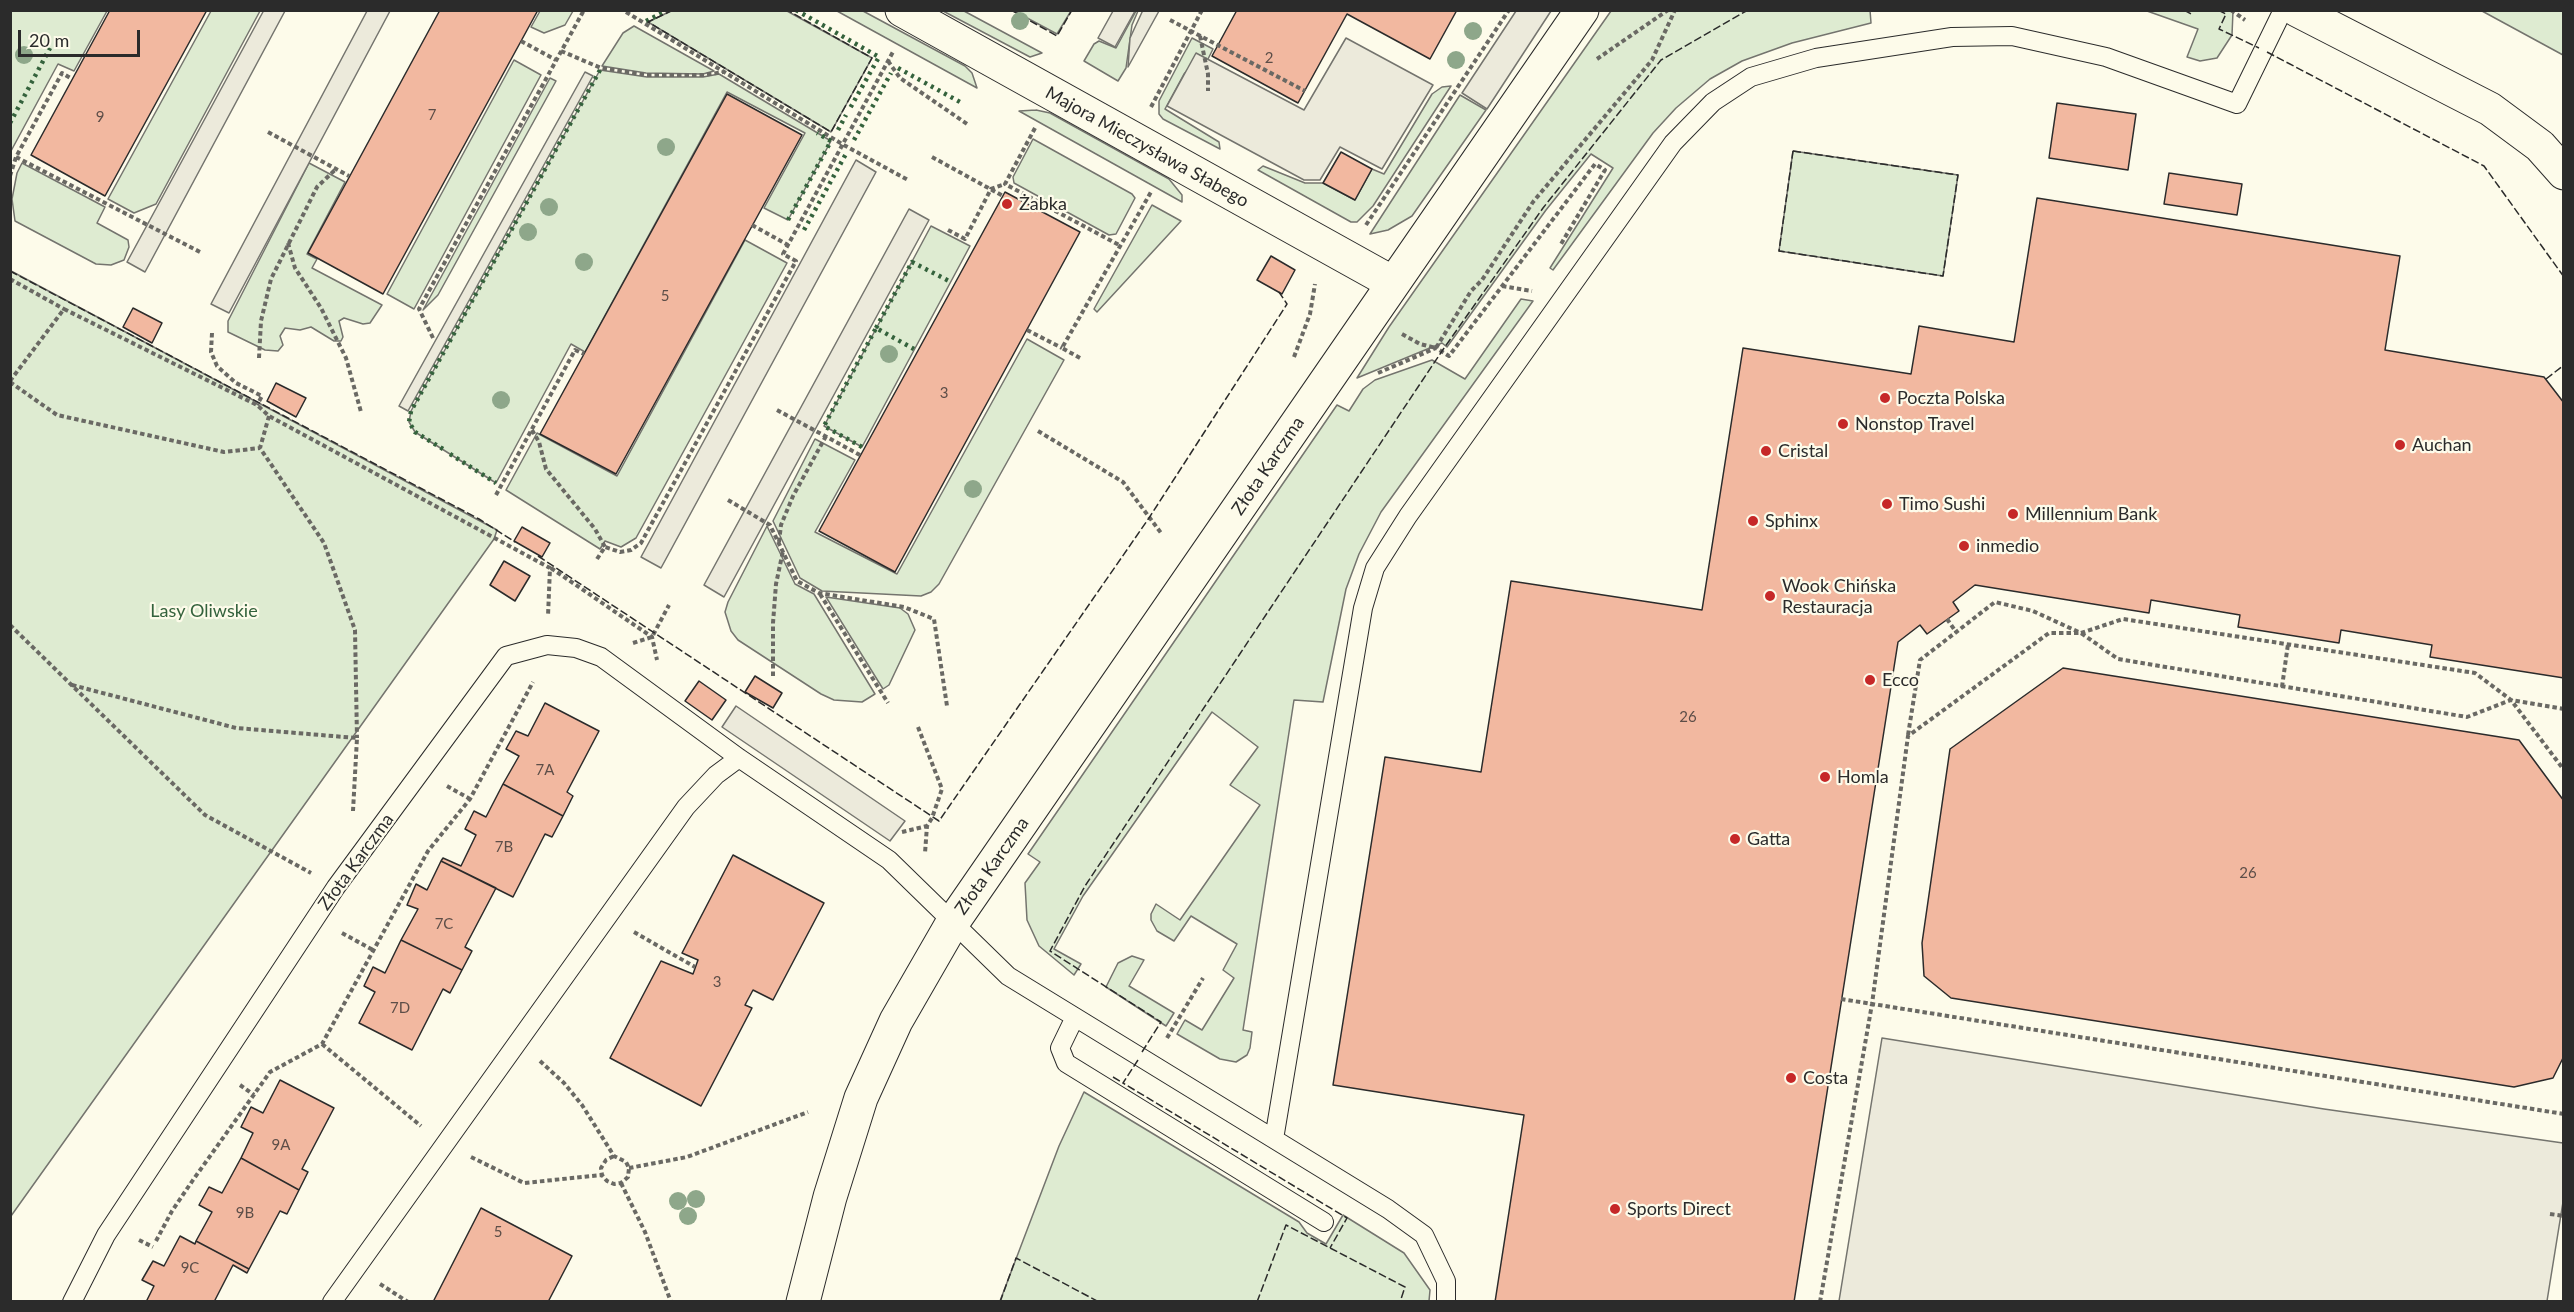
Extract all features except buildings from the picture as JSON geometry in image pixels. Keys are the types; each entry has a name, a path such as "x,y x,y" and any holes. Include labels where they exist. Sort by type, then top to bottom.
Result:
{"street":[{"name":"Majora Mieczysława Słabego","path":"902,10 1393,283"},
{"name":"Złota Karczma","path":"803,1302 830,1197 861,1098 896,1021 954,922 1582,10"},
{"path":"2297,10 2490,109 2540,146 2564,173"}],"lane":[{"path":"1274,1139 1363,608 1375,568 1408,516 1673,143 1713,102 1751,77 1816,58 1952,37 2012,36 2106,57 2236,104 2283,10"},
{"name":"Złota Karczma","path":"72,1302 106,1235 336,887 506,656 547,645 576,648 601,657 739,758 888,860 954,922"},
{"path":"332,1302 686,807 716,775 739,758"},
{"path":"954,922 1008,976 1388,1209 1424,1235 1446,1281 1446,1302"},
{"path":"1075,1017 1060,1048 1066,1063 1324,1222"}],"path":[{"path":"433,338 419,309 584,10"},
{"path":"1151,108 1202,10"},
{"path":"1369,377 1436,348 1471,291 1482,280 1533,202 1652,60 1675,10"},
{"path":"626,12 842,144 908,180"},
{"path":"1363,230 1506,12"},
{"path":"1170,20 1305,91"},
{"path":"1200,35 1208,74 1208,91"},
{"path":"521,41 556,60"},
{"path":"532,430 539,442 546,469 595,530 605,547 620,552 631,550 641,543 796,261 783,254 894,50"},
{"path":"561,51 601,68 647,75 704,75 724,72"},
{"path":"888,60 900,78 967,124"},
{"path":"10,176 16,157 62,73 72,79"},
{"path":"948,230 965,239 991,189 1005,183 1035,128"},
{"path":"268,132 349,176"},
{"path":"16,157 201,253"},
{"path":"932,157 1003,196"},
{"path":"1370,315 1420,344 1436,348 1449,356 1595,164 1605,170 1557,251"},
{"path":"259,358 261,321 271,279 316,187 336,169"},
{"path":"1005,183 1121,246"},
{"path":"1062,348 1151,192"},
{"path":"752,225 788,245"},
{"path":"288,242 295,268 321,308 346,358 361,412"},
{"path":"1294,358 1310,314 1316,277"},
{"path":"10,279 64,309 258,405 269,416 550,568 652,637"},
{"path":"1502,286 1533,291"},
{"path":"64,309 10,382 57,415 224,452 260,448"},
{"path":"1027,330 1080,358"},
{"path":"212,333 211,352 218,366 236,382 262,396 258,405"},
{"path":"496,495 575,350 584,354"},
{"path":"777,410 860,456"},
{"path":"269,416 260,448 324,543 355,630 357,738 353,812 378,830"},
{"path":"1038,431 1123,482 1161,533"},
{"path":"779,542 781,525 789,505 826,436"},
{"path":"728,500 770,525 797,581 819,593 904,606 934,619 947,706"},
{"path":"597,560 605,547"},
{"path":"772,676 776,584 783,550"},
{"path":"547,645 550,568"},
{"path":"819,593 888,703"},
{"path":"1820,1302 1872,1004 1920,660 1995,602 2033,611 2081,633 2118,660 2467,717 2511,700 2564,709"},
{"path":"667,704 652,637 669,605"},
{"path":"1947,619 1956,632"},
{"path":"1908,736 2049,633 2081,633 2123,619 2475,673 2511,700 2564,770"},
{"path":"10,626 205,815 336,887"},
{"path":"2282,687 2288,644"},
{"path":"156,1241 172,1211 270,1072 322,1044 428,850 470,799 531,683 537,679"},
{"path":"71,685 236,728 357,738"},
{"path":"918,727 942,789 927,826 925,855 931,861"},
{"path":"337,930 373,950"},
{"path":"639,936 695,967"},
{"path":"1167,1038 1203,978"},
{"path":"1841,999 2564,1114"},
{"path":"322,1044 417,1122"},
{"path":"544,1064 582,1105 614,1156 626,1162 629,1168 628,1177 621,1183 614,1184 602,1176 602,1168 606,1160 614,1156"},
{"path":"246,1090 254,1095"},
{"path":"629,1168 687,1157 808,1112"},
{"path":"477,1160 524,1183 602,1176"},
{"path":"621,1183 645,1232 670,1302"},
{"path":"2550,1214 2564,1216"},
{"path":"143,1242 153,1247"},
{"path":"389,1290 408,1302"}],"green space":[{"path":"11,10 107,11 74,71 58,64 11,151"},
{"path":"673,10 787,11 872,58 831,132 648,22"},
{"path":"1870,10 1871,23 1792,43 1742,61 1710,79 1676,108 1653,133 1553,270 1550,268 1613,168 1591,154 1546,210 1447,347 1442,343 1357,378 1389,327 1611,11"},
{"path":"211,11 260,11 156,204 134,213 108,199"},
{"path":"540,11 573,11 565,25 544,33 531,27"},
{"path":"837,11 863,11 965,66 972,73 977,88"},
{"path":"943,11 964,11 1042,53 1030,57"},
{"path":"1014,11 1071,11 1057,34"},
{"path":"1138,11 1132,25 1126,68 1118,81 1084,61 1094,44 1099,41 1116,48"},
{"path":"2147,11 2233,11 2232,35 2217,58 2200,61 2187,57 2198,29"},
{"path":"2482,11 2563,11 2563,55"},
{"path":"634,26 714,71 703,74 646,73 602,66 623,33"},
{"path":"1192,38 1213,49 1206,63 1189,68 1184,74 1165,109 1219,142 1220,149 1163,119 1159,114 1159,101"},
{"path":"514,60 541,75 414,309 387,294"},
{"path":"600,70 647,77 703,77 719,74 831,141 788,220 764,208 805,133 727,92 585,352 571,344 496,483 415,432 409,422 411,411"},
{"path":"550,78 556,81 438,295 423,310"},
{"path":"1451,86 1373,206 1357,222 1351,222 1258,170 1263,166 1305,183 1323,183 1355,200 1372,169 1384,174 1432,94 1442,87"},
{"path":"1460,95 1486,110 1412,216 1388,230 1370,234"},
{"path":"1036,110 1050,113 1169,179 1182,195 1182,202 1019,111"},
{"path":"1033,139 1132,194 1135,198 1116,234 1109,235 1014,183 1013,177"},
{"path":"1793,151 1958,175 1943,276 1779,251"},
{"path":"22,163 105,207 97,223 128,240 129,247 124,260 111,265 96,264 15,221 12,199 17,173"},
{"path":"309,163 345,182 307,254 317,259 312,268 382,305 370,323 363,324 344,318 339,321 343,337 341,341 334,341 311,327 300,330 285,328 280,336 283,345 278,351 265,350 228,332 228,321"},
{"path":"1152,205 1181,221 1097,312 1094,309"},
{"path":"931,226 970,246 862,447 824,426"},
{"path":"745,240 787,263 636,538 621,547 605,541 600,549 506,490 537,433 617,476"},
{"name":"Lasy Oliwskie","path":"11,271 497,530 494,539 11,1216"},
{"path":"1521,299 1533,301 1381,512 1359,554 1346,589 1323,702 1294,700 1243,1030 1252,1032 1250,1048 1247,1055 1236,1062 1220,1059 1177,1034 1185,1020 1202,1030 1234,978 1223,970 1237,944 1191,916 1174,941 1157,931 1151,920 1151,914 1156,904 1180,920 1260,805 1230,785 1258,747 1212,712 1083,896 1054,949 1081,964 1074,975 1039,946 1027,920 1025,883 1040,862 1028,854 1337,405 1349,411 1363,389 1375,380 1432,360 1465,379"},
{"path":"1027,339 1064,360 939,584 931,592 921,596 822,591 800,578 773,521 815,439 855,460 815,532 897,574"},
{"path":"767,526 795,584 814,594 875,694 862,702 834,700 821,694 738,640 731,631 725,612 728,602"},
{"path":"826,597 900,608 908,614 915,630 889,685 883,689"},
{"path":"1132,956 1144,960 1129,986 1174,1013 1166,1026 1106,987 1118,963"},
{"path":"1084,1092 1299,1222 1307,1233 1326,1244 1343,1215 1404,1253 1430,1290 1429,1301 1000,1301 1059,1146"}],"shaded area":[{"path":"264,10 285,11 145,272 127,262"},
{"path":"1143,10 1159,11 1128,67 1130,38"},
{"path":"367,11 390,11 229,313 211,304"},
{"path":"1113,11 1135,11 1115,47 1098,38"},
{"path":"1516,11 1551,11 1487,109 1462,93"},
{"path":"1346,38 1433,85 1382,169 1340,147 1320,180 1304,180 1167,106 1196,53 1304,110"},
{"path":"585,72 593,76 408,411 399,406"},
{"path":"856,160 876,172 661,568 641,557"},
{"path":"909,209 929,220 724,597 704,585"},
{"path":"736,706 905,821 890,841 722,727"},
{"path":"1882,1038 2324,1109 2563,1143 2563,1202 2547,1301 1839,1301"}],"hedge":[{"path":"646,21 668,10"},
{"path":"796,10 879,57 849,110"},
{"path":"10,123 50,48"},
{"path":"898,68 960,102"},
{"path":"443,449 415,432 409,422 411,411 600,70"},
{"path":"854,140 891,73"},
{"path":"838,130 846,115"},
{"path":"788,220 831,141 817,133"},
{"path":"804,230 847,152"},
{"path":"876,328 912,262 951,282"},
{"path":"862,447 824,426 876,328 914,349"},
{"path":"450,454 496,483"}],"fence":[{"path":"673,10 648,22 831,132 872,58 787,10"},
{"path":"1011,10 1057,36 1072,10"},
{"path":"1142,1052 1161,1022 1050,951 1085,886 1442,351 1543,208 1661,60 1748,10"},
{"path":"2184,10 2191,14 2192,10"},
{"path":"2218,10 2226,14 2219,29 2259,48"},
{"path":"2267,52 2484,166 2564,277"},
{"path":"1793,151 1958,175 1943,276 1779,251 1793,151"},
{"path":"10,271 479,519 515,542"},
{"path":"538,556 939,821 1149,518 1287,304 1279,292"},
{"path":"2546,379 2564,365"},
{"path":"1138,1060 1123,1083 1347,1218 1330,1248"},
{"path":"1113,1077 1123,1083"},
{"path":"1257,1302 1286,1225 1405,1287 1400,1302"},
{"path":"1000,1302 1016,1258 1099,1302"}],"place":[{"name":"Żabka","path":"1007,204"},
{"name":"Poczta Polska","path":"1885,398"},
{"name":"Nonstop Travel","path":"1843,424"},
{"name":"Auchan","path":"2400,445"},
{"name":"Cristal","path":"1766,451"},
{"name":"Timo Sushi","path":"1887,504"},
{"name":"Millennium Bank","path":"2013,514"},
{"name":"Sphinx","path":"1753,521"},
{"name":"inmedio","path":"1964,546"},
{"name":"Wook Chińska Restauracja","path":"1770,596"},
{"name":"Ecco","path":"1870,680"},
{"name":"Homla","path":"1825,777"},
{"name":"Gatta","path":"1735,839"},
{"name":"Costa","path":"1791,1078"},
{"name":"Sports Direct","path":"1615,1209"}]}
